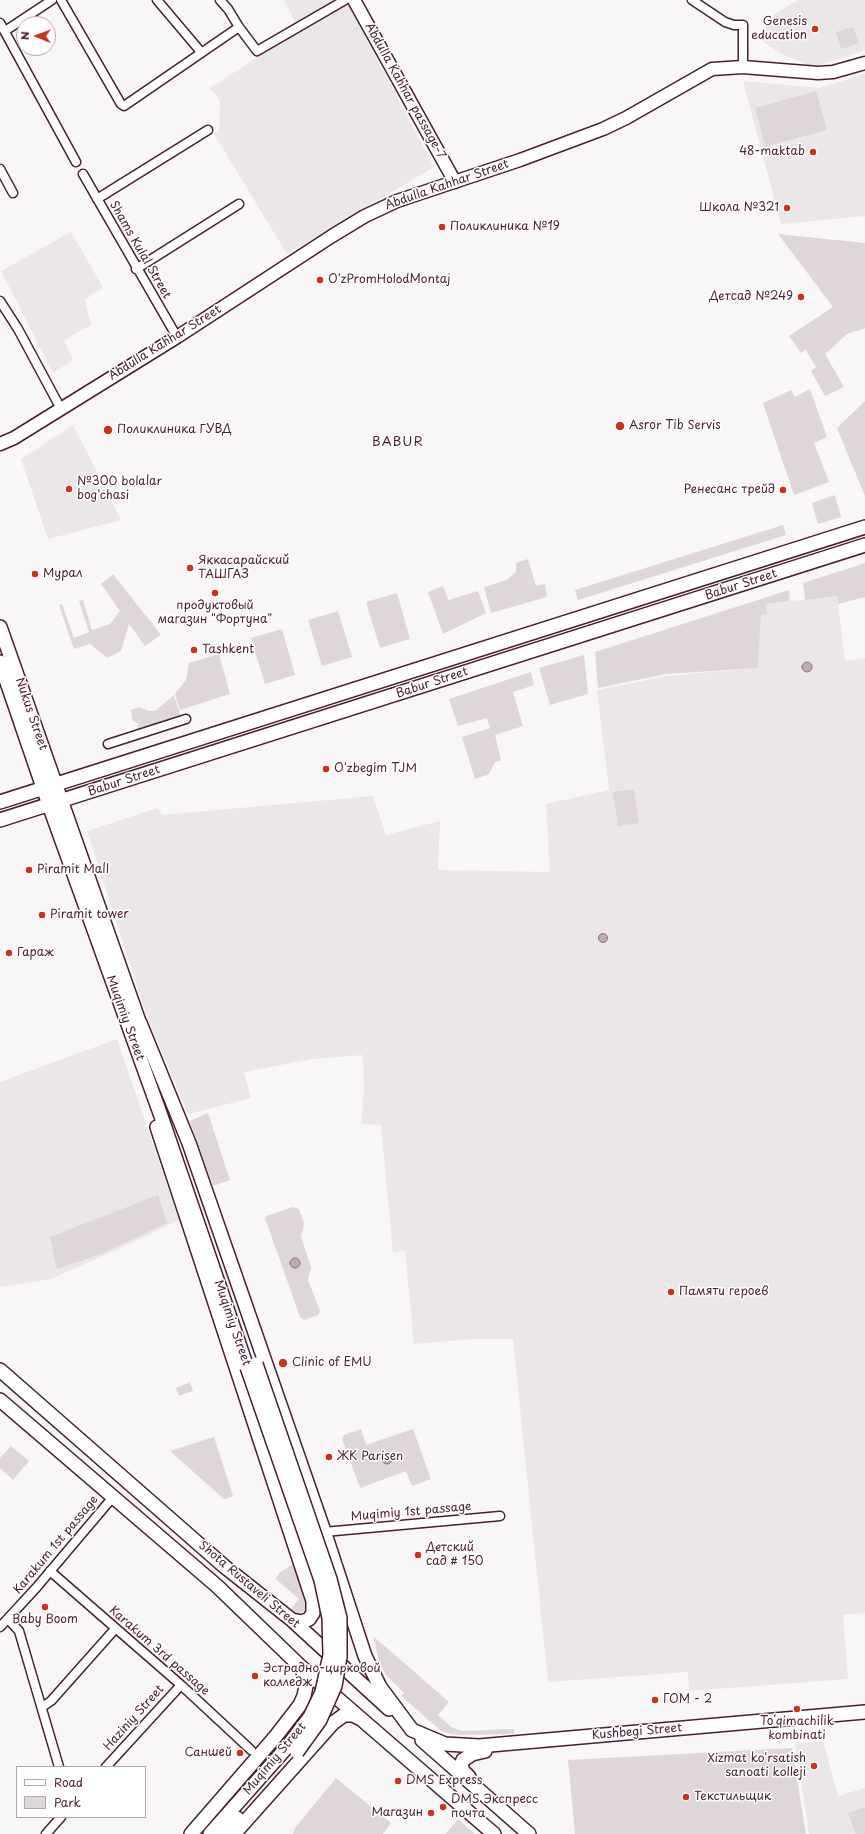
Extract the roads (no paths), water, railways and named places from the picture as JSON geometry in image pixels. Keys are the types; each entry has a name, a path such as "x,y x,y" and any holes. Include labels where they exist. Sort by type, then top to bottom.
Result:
{"main road":[{"name":"Babur Street","path":"0,802 865,527"},
{"name":"Babur Street","path":"0,820 865,545"},
{"name":"Nukus Street","path":"0,627 49,786"},
{"name":"Nukus Street","path":"0,662 55,803"},
{"path":"347,692 343,701 346,705 352,708"},
{"name":"Muqimiy Street","path":"55,803 135,1026 252,1366 335,1595 341,1628 341,1652 338,1676 332,1695 315,1728 297,1752 222,1834"},
{"path":"135,1026 189,1143 369,1665 380,1687 412,1730"},
{"path":"135,1026 163,1150 313,1600 313,1613 306,1621 292,1620"},
{"name":"Muqimiy Street","path":"210,1834 288,1746 310,1717 325,1683 331,1646 329,1618 323,1588 252,1366"},
{"name":"Shota Rustaveli Street","path":"0,1370 225,1567 292,1620 412,1730 529,1834"},
{"name":"Shota Rustaveli Street","path":"0,1400 217,1586 300,1666 494,1834"},
{"path":"303,1568 311,1572 321,1573 330,1567 333,1558"},
{"path":"191,1834 276,1736 300,1705 304,1696 305,1678 300,1666"},
{"path":"389,1699 433,1736 454,1746"},
{"name":"Kushbegi Street","path":"463,1771 461,1764 465,1758 482,1752 829,1718 865,1712"},
{"path":"234,1834 339,1717 350,1715 360,1718"},
{"name":"Kushbegi Street","path":"412,1730 436,1741 454,1746 479,1746 829,1718 865,1717"},
{"path":"276,1736 286,1736 295,1740 301,1748 302,1757"},
{"name":"Shota Rustaveli Street","path":"463,1771 487,1793 495,1804"}],"street":[{"path":"5,31 52,0"},
{"path":"61,0 121,104 124,106 239,27"},
{"path":"158,0 201,52"},
{"path":"220,0 228,8 239,27 257,51 345,0"},
{"name":"Abdulla Kahhar passage-7","path":"354,0 455,182"},
{"path":"692,0 725,22 743,25 743,67"},
{"path":"0,23 76,162"},
{"name":"Abdulla Kahhar Street","path":"0,444 14,438 177,337 365,216 397,200 455,182 603,129 626,118 707,70 743,67 818,73 833,72 865,63"},
{"path":"97,199 208,130"},
{"path":"0,169 13,193"},
{"name":"Shams Kulal Street","path":"83,174 136,269 177,337"},
{"path":"136,269 239,204"},
{"path":"0,301 18,329 61,409"},
{"path":"108,744 186,719"},
{"name":"Karakum 1st passage","path":"0,1627 113,1497"},
{"name":"Muqimiy 1st passage","path":"324,1532 500,1516"},
{"name":"Karakum 3rd passage","path":"50,1571 181,1685 251,1750"},
{"path":"8,1619 19,1631 59,1766"},
{"path":"42,1707 52,1701 115,1629"},
{"name":"Haziniy Street","path":"107,1766 181,1685"},
{"path":"46,1834 60,1818"}],"place":[{"name":"Genesis education","path":"815,29"},
{"name":"48-maktab","path":"813,152"},
{"name":"Школа №321","path":"787,208"},
{"name":"Поликлиника №19","path":"442,227"},
{"name":"O'zPromHolodMontaj","path":"320,280"},
{"name":"Детсад №249","path":"801,297"},
{"name":"Asror Tib Servis","path":"620,426"},
{"name":"Поликлиника ГУВД","path":"108,430"},
{"name":"№300 bolalar bog'chasi","path":"69,489"},
{"name":"Ренесанс трейд","path":"783,490"},
{"name":"Яккасарайский ТАШГАЗ","path":"190,568"},
{"name":"Мурал","path":"35,574"},
{"name":"продуктовый магазин \"Фортуна\"","path":"215,593"},
{"name":"Tashkent","path":"194,650"},
{"name":"O'zbegim TJM","path":"326,769"},
{"name":"Piramit Mall","path":"29,870"},
{"name":"Piramit tower","path":"42,915"},
{"name":"Гараж","path":"9,953"},
{"name":"Памяти героев","path":"671,1292"},
{"name":"Clinic of EMU","path":"283,1363"},
{"name":"ЖК Parisen","path":"329,1457"},
{"name":"Детский сад # 150","path":"418,1555"},
{"name":"Baby Boom","path":"45,1607"},
{"name":"Эстрадно-цирковой колледж","path":"255,1676"},
{"name":"ГОМ - 2","path":"655,1700"},
{"name":"Toʻqimachilik kombinati","path":"797,1709"},
{"name":"Саншей","path":"240,1753"},
{"name":"Xizmat ko'rsatish sanoati kolleji","path":"814,1766"},
{"name":"DMS Express","path":"398,1781"},
{"name":"Текстильщик","path":"686,1797"},
{"name":"DMS Экспресс почта","path":"443,1807"},
{"name":"Магазин","path":"431,1813"}],"district":[{"name":"BABUR","path":"398,442"}]}
